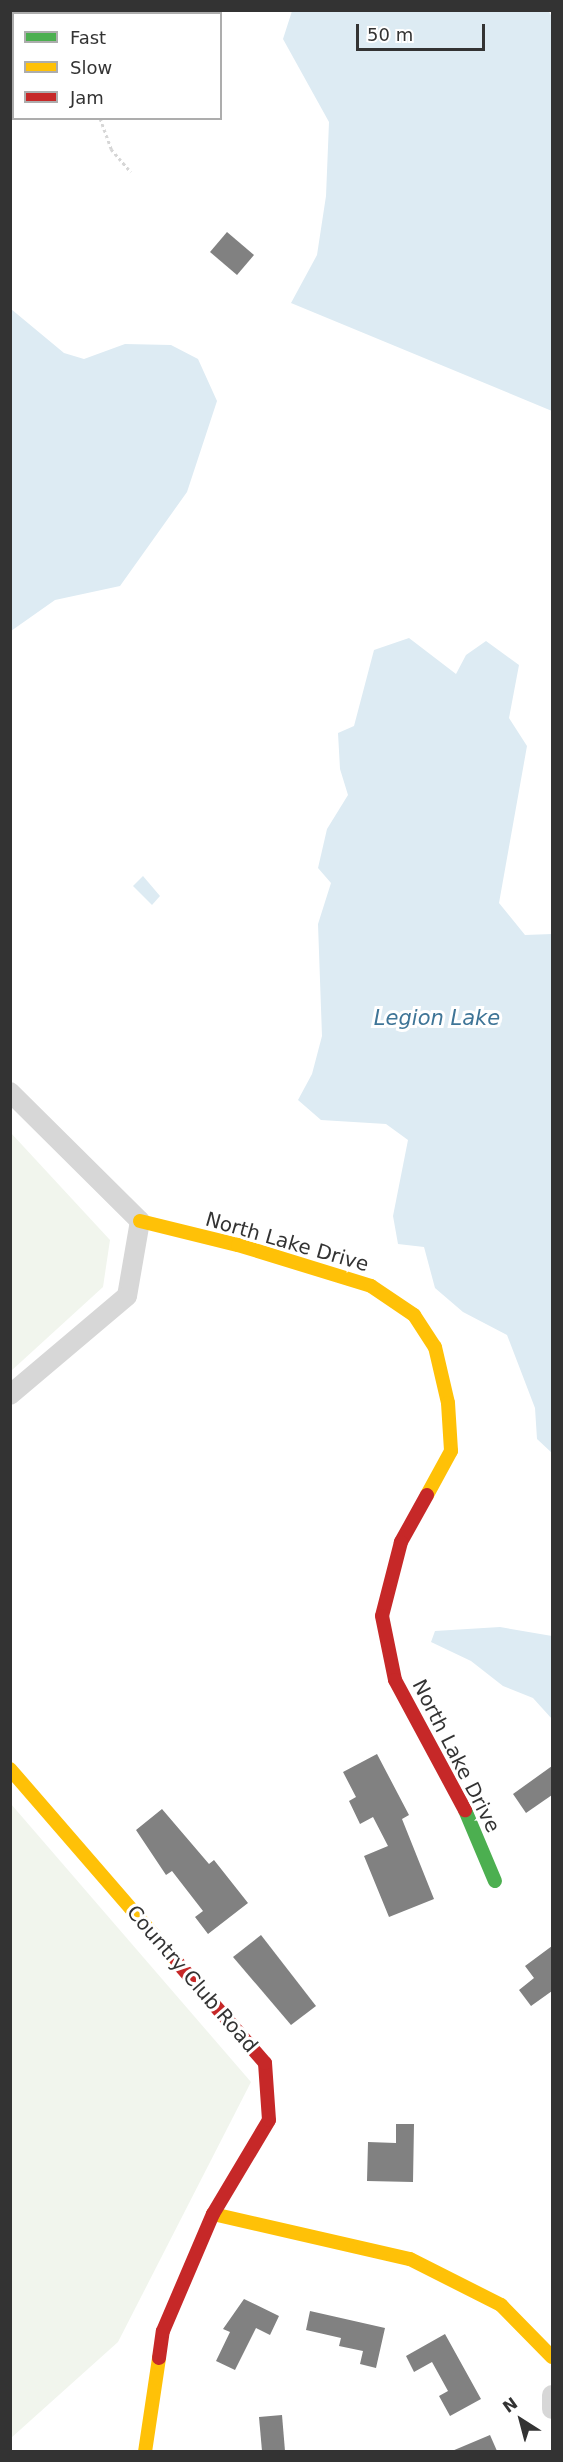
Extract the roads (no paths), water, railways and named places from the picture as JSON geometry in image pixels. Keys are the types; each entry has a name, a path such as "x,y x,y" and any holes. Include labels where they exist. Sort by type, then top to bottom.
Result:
{"street":[{"path":"10,1092 140,1221 127,1296 10,1395"},
{"name":"North Lake Drive","path":"140,1221 238,1245 371,1286 414,1315 435,1347 448,1403 451,1451 401,1542 382,1616 395,1680 468,1815 495,1881"},
{"name":"Country Club Road","path":"10,1769 265,2063 269,2120 213,2214 163,2331 146,2451"},
{"path":"213,2214 410,2259 501,2305 552,2357"},
{"path":"552,2395 552,2409"}],"water":[{"path":"548,10 552,17 552,411 291,303 317,255 326,196 329,122 283,39 292,11"},
{"path":"11,309 64,353 84,359 125,344 171,345 198,359 217,401 187,492 120,586 55,600 11,631"},
{"name":"Legion Lake","path":"409,638 456,674 466,655 486,641 519,665 509,718 527,746 499,903 525,935 552,934 552,1453 537,1439 535,1408 507,1335 463,1312 435,1288 424,1247 398,1244 393,1216 408,1140 386,1124 321,1120 298,1100 312,1074 322,1036 318,924 331,883 318,868 327,829 348,795 340,769 338,733 354,726 374,650"},
{"path":"143,876 160,896 152,905 133,886"},
{"path":"500,1627 552,1636 552,1719 533,1698 503,1686 471,1661 431,1642 435,1631"}]}
